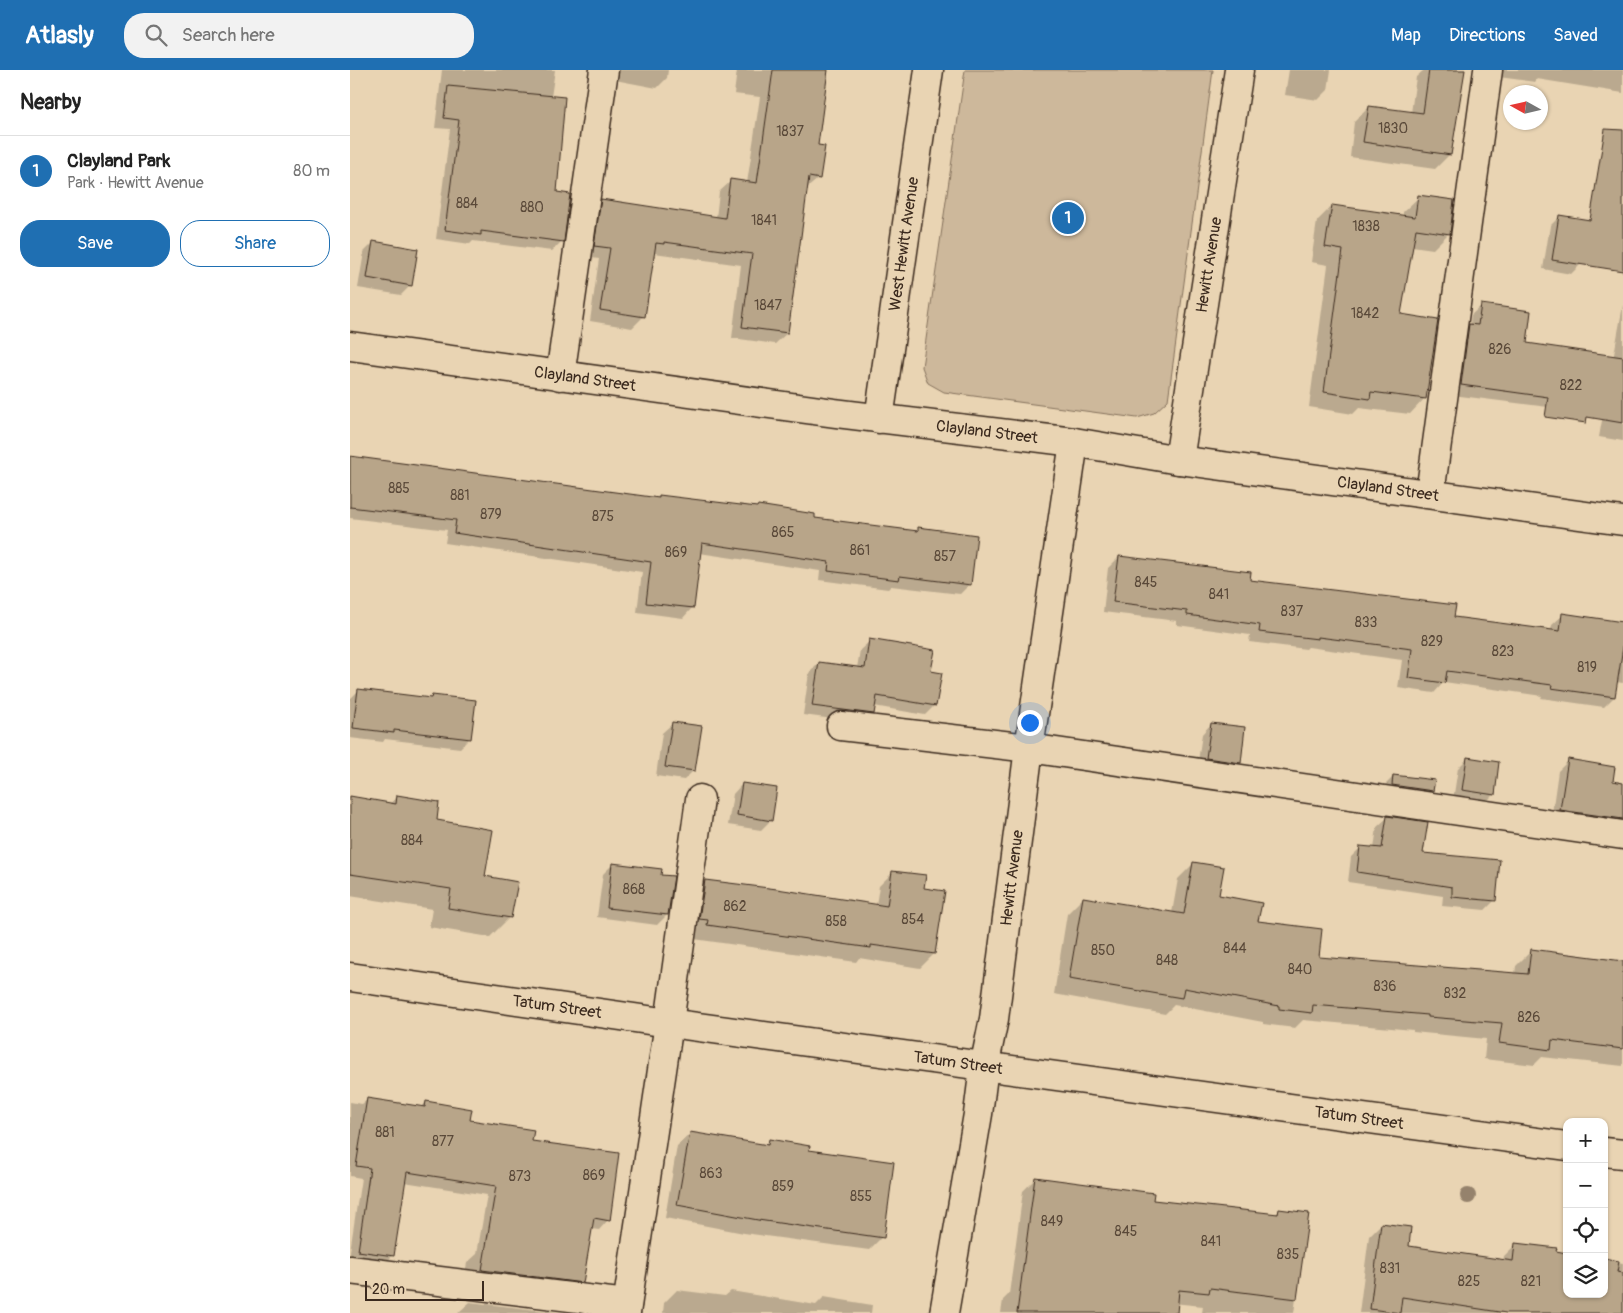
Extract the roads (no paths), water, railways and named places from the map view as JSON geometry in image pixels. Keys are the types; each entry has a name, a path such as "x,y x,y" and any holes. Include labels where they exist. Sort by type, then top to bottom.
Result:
{"street":[{"path":"560,376 604,70"},
{"name":"West Hewitt Avenue","path":"879,419 930,70"},
{"name":"Hewitt Avenue","path":"1179,460 1239,70"},
{"path":"1430,494 1488,70"},
{"name":"Clayland Street","path":"350,346 879,419 1074,442 1179,460 1623,522"},
{"name":"Hewitt Avenue","path":"944,1313 978,1114 984,1067 994,1019 1029,748 1074,442"},
{"path":"841,726 1029,748 1623,835"},
{"path":"350,1270 626,1309 700,799"},
{"name":"Tatum Street","path":"350,977 984,1067 1563,1145"},
{"path":"1608,1152 1623,1154"}],"place":[{"name":"Clayland Park","path":"1068,218"}]}
